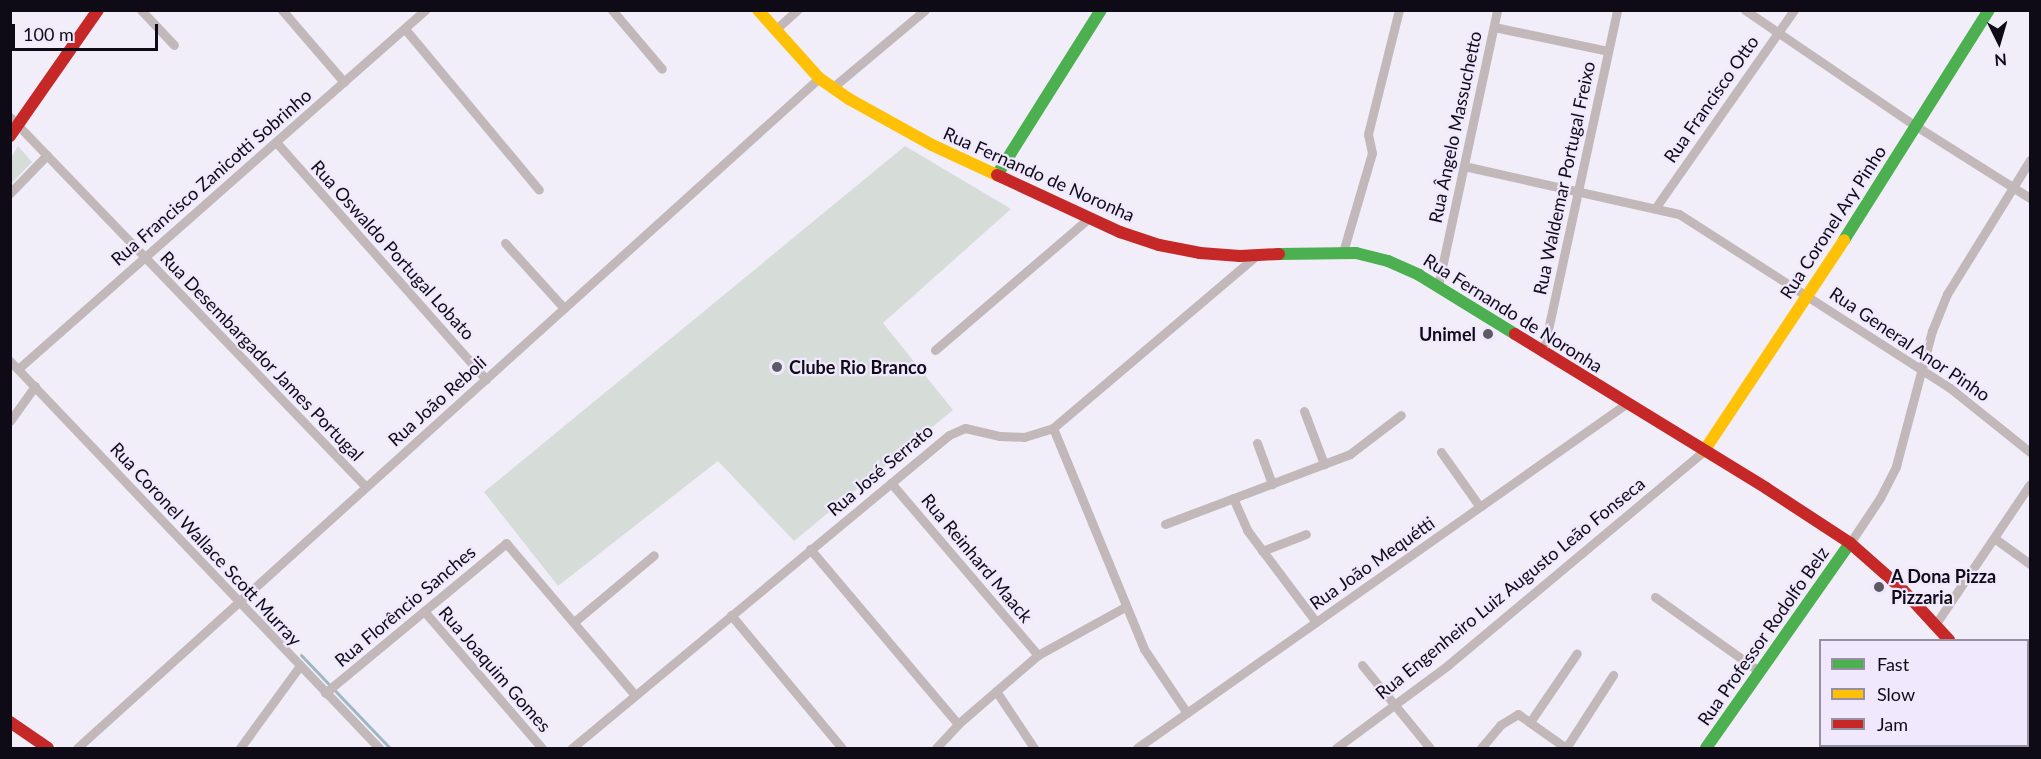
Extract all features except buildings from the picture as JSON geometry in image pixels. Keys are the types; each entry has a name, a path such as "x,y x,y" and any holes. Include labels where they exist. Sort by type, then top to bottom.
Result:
{"main road":[{"path":"13,126 98,10"},
{"name":"Rua Fernando de Noronha","path":"758,10 819,78 832,88 914,136 1089,218 1138,238 1182,250 1257,255 1343,252 1388,261 1438,285 1543,353 1850,543 1901,588 1948,639"},
{"path":"997,175 1101,10"},
{"name":"Rua Coronel Ary Pinho","path":"1704,451 1808,296 1989,10"},
{"name":"Rua Professor Rodolfo Belz","path":"1706,748 1850,543"},
{"path":"10,722 48,748"}],"street":[{"path":"282,10 344,82"},
{"name":"Rua Francisco Zanicotti Sobrinho","path":"18,369 425,10"},
{"path":"612,10 662,69"},
{"path":"775,30 797,10"},
{"path":"832,88 925,10"},
{"path":"1343,252 1372,153 1368,134 1399,10"},
{"name":"Rua Ângelo Massuchetto","path":"1438,285 1497,10"},
{"name":"Rua Waldemar Portugal Freixo","path":"1543,353 1617,10"},
{"path":"1745,10 1916,126 2031,198"},
{"name":"Rua Francisco Otto","path":"1656,207 1794,10"},
{"path":"146,12 174,45"},
{"path":"1494,27 1608,51"},
{"path":"405,29 539,190"},
{"name":"Rua João Reboli","path":"77,748 819,78"},
{"name":"Rua Desembargador James Portugal","path":"13,126 47,155 366,488"},
{"name":"Rua Oswaldo Portugal Lobato","path":"276,142 486,379"},
{"path":"10,193 47,155"},
{"path":"1850,543 1880,498 1896,466 1932,331 1947,294 2031,160"},
{"name":"Rua General Anor Pinho","path":"1464,166 1656,207 1689,219 1975,405 2031,452"},
{"path":"935,350 1089,218"},
{"path":"506,243 564,308"},
{"name":"Rua José Serrato","path":"576,747 810,549 955,431 964,428 999,436 1018,437 1034,436 1053,428 1257,255"},
{"name":"Rua Coronel Wallace Scott Murray","path":"10,361 240,601 299,667 379,748"},
{"path":"10,421 35,386"},
{"name":"Rua João Mequétti","path":"1137,748 1626,404"},
{"path":"1304,411 1324,464"},
{"path":"1165,524 1350,454 1401,415"},
{"path":"1053,428 1125,607 1149,658 1187,713"},
{"path":"1257,443 1272,484"},
{"name":"Rua Engenheiro Luiz Augusto Leão Fonseca","path":"1336,748 1448,664 1704,451"},
{"path":"1441,452 1480,507"},
{"name":"Rua Reinhard Maack","path":"891,483 1038,655"},
{"path":"1935,625 2031,484"},
{"path":"1233,498 1247,530 1316,622"},
{"path":"1262,550 1306,534"},
{"path":"1994,538 2031,564"},
{"name":"Rua Florêncio Sanches","path":"325,693 506,543 574,622"},
{"path":"810,549 958,724"},
{"path":"635,695 574,622 654,555"},
{"path":"1656,597 1760,672"},
{"path":"936,748 958,724 1038,655 1125,607"},
{"name":"Rua Joaquim Gomes","path":"424,611 542,748"},
{"path":"731,615 842,748"},
{"path":"1530,722 1577,653"},
{"path":"1362,666 1430,748"},
{"path":"240,748 299,667"},
{"path":"1481,748 1500,725 1518,714 1566,748 1613,675"},
{"path":"996,691 1035,748"}],"shaded area":[{"path":"18,146 32,162 11,184 11,158"},
{"name":"Clube Rio Branco","path":"905,146 1011,209 883,323 953,410 794,541 718,461 558,586 484,492"}],"waterway":[{"path":"301,655 390,748"}],"traffic: fast":[{"path":"997,175 1101,10"},
{"path":"1844,240 1989,10"},
{"path":"1279,254 1356,253 1388,261 1419,275 1515,334"},
{"path":"1706,748 1850,543"}],"traffic: slow":[{"path":"758,10 819,78 849,99 932,145 997,175"},
{"path":"1704,451 1844,240"}],"traffic: jam":[{"path":"10,136 98,10"},
{"path":"997,175 1120,232 1159,245 1200,253 1240,256 1279,254"},
{"path":"1515,334 1766,488 1850,543 1901,588 1948,639"},
{"path":"10,722 48,748"}],"place":[{"name":"Unimel","path":"1488,334"},
{"name":"Clube Rio Branco","path":"777,367"},
{"name":"A Dona Pizza Pizzaria","path":"1879,587"}]}
